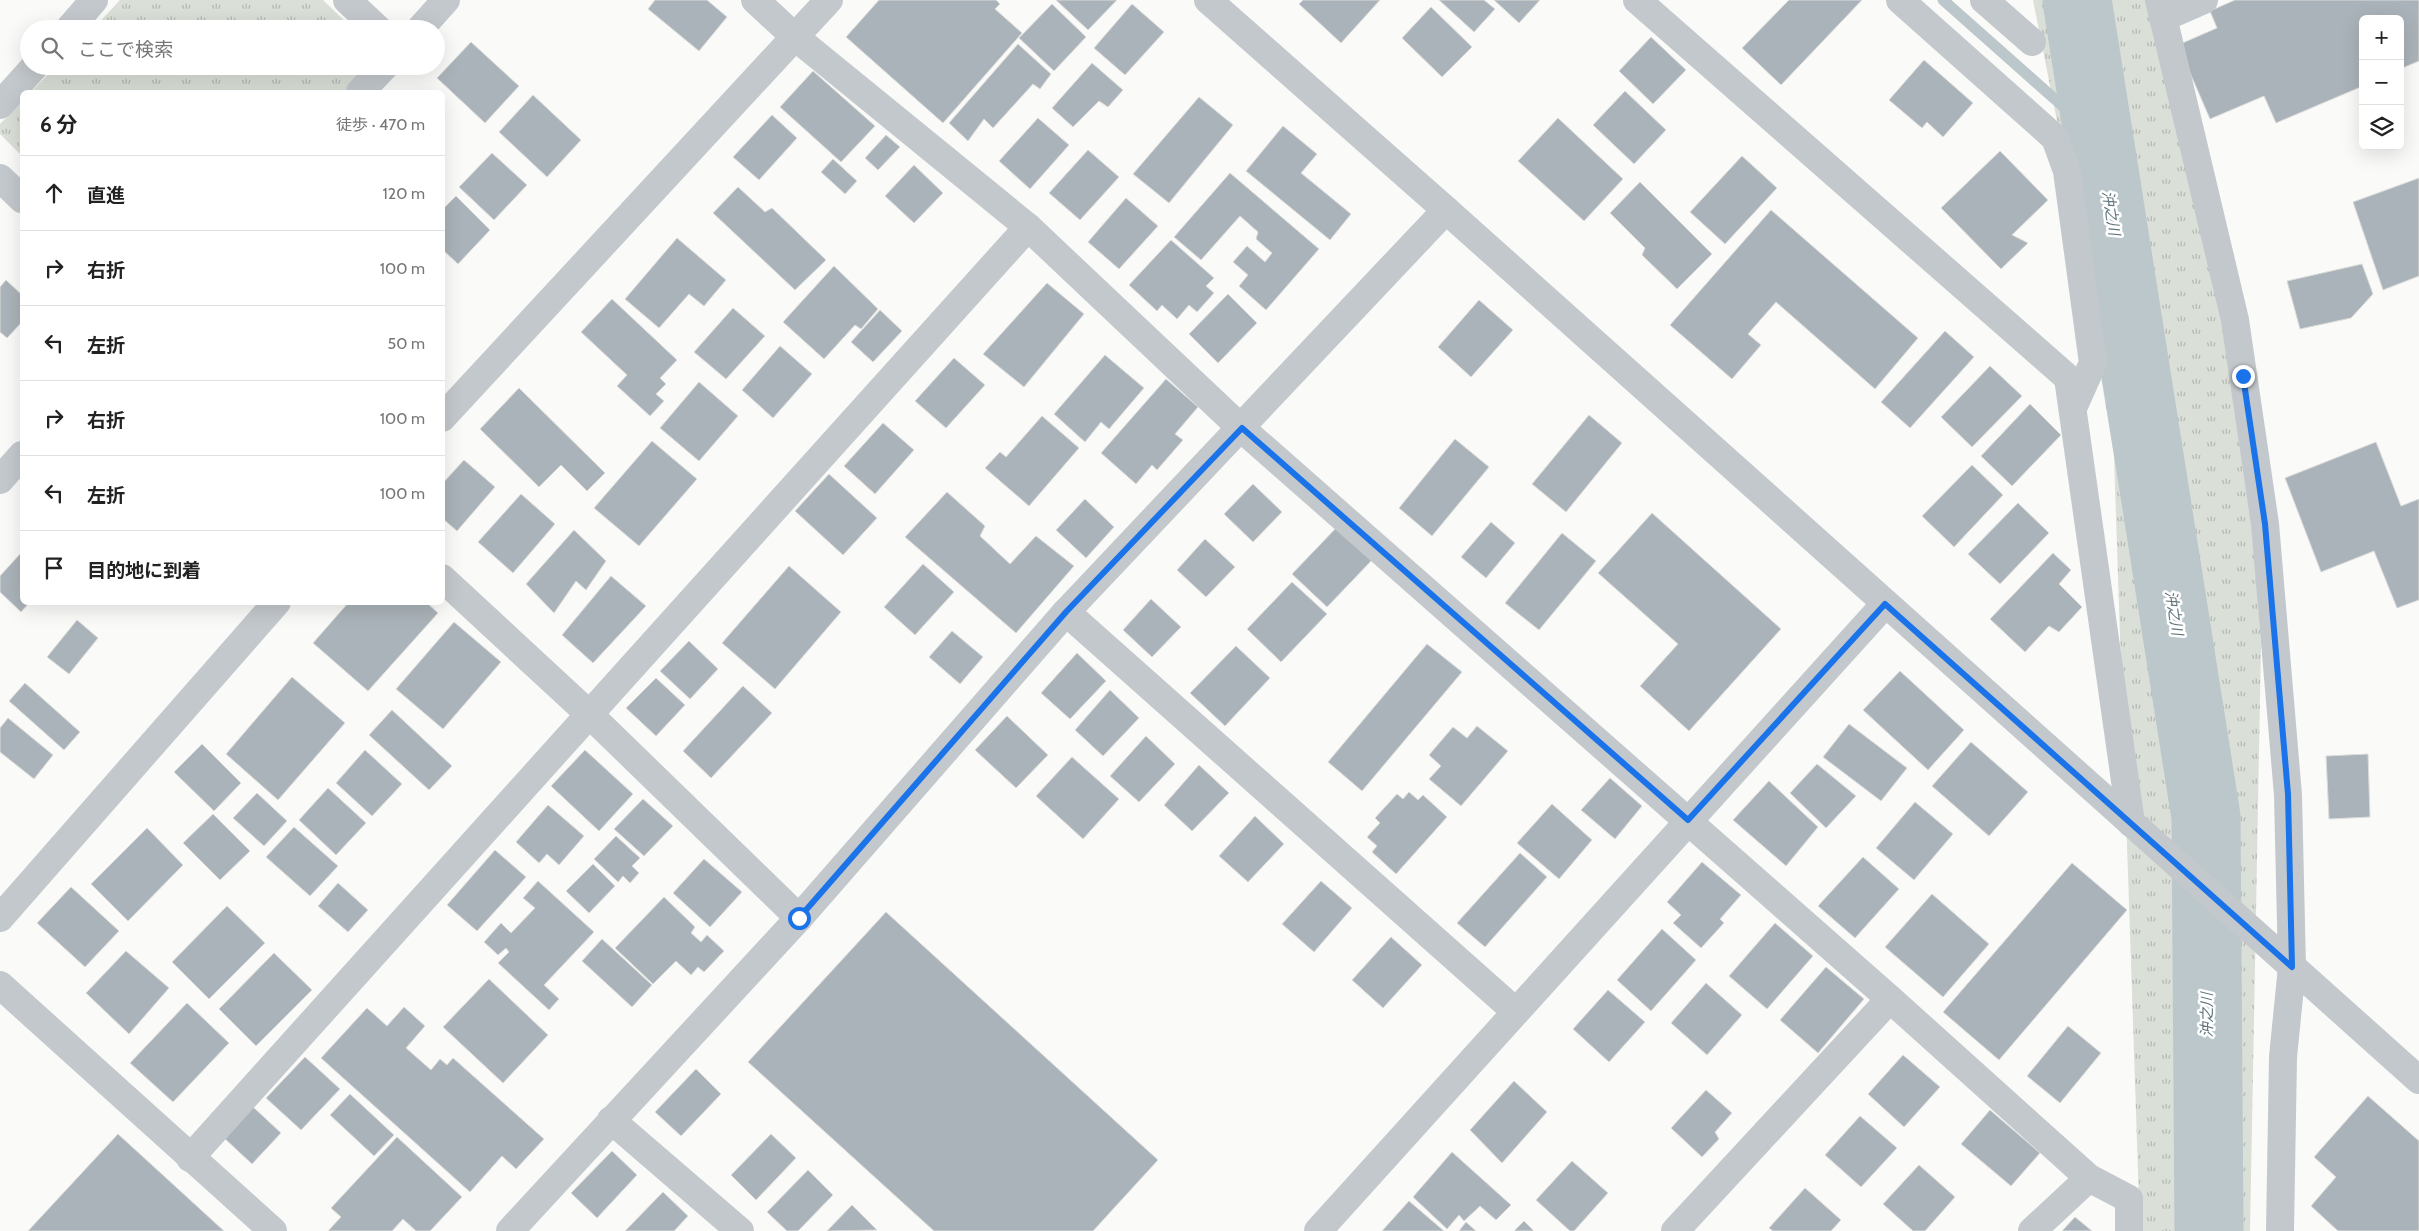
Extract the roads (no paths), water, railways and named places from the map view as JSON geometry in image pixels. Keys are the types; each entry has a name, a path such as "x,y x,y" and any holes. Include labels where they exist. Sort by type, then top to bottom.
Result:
{"street":[{"path":"77,20 94,0"},
{"path":"347,0 368,20"},
{"path":"428,20 446,0"},
{"path":"755,0 795,37 1028,227 1242,428 1890,998 2089,1178 2129,1198 2129,1231"},
{"path":"445,415 829,0"},
{"path":"1208,0 1446,210 2419,1080"},
{"path":"1638,0 2068,378 2131,823"},
{"path":"1900,0 2055,138 2067,171 2093,363 2073,409"},
{"path":"1984,0 2032,42"},
{"path":"2204,0 2161,9 2235,320 2265,524 2288,794 2292,967 2283,1057 2280,1231"},
{"path":"0,105 27,75"},
{"path":"362,90 376,75"},
{"path":"0,178 20,197"},
{"path":"510,1231 799,918 1066,612 1242,428 1446,210"},
{"path":"190,1158 1028,227"},
{"path":"0,480 20,457"},
{"path":"445,581 589,714 799,918"},
{"path":"1318,1231 1885,604"},
{"path":"0,918 273,605"},
{"path":"1066,612 1515,1011"},
{"path":"0,985 190,1158 274,1231"},
{"path":"1675,1231 1890,998"},
{"path":"611,1120 740,1231"},
{"path":"2032,1231 2089,1178"}],"waterway":[{"path":"1943,0 2100,139"},
{"name":"沖之川","path":"2077,0 2206,817 2209,1231"}]}
